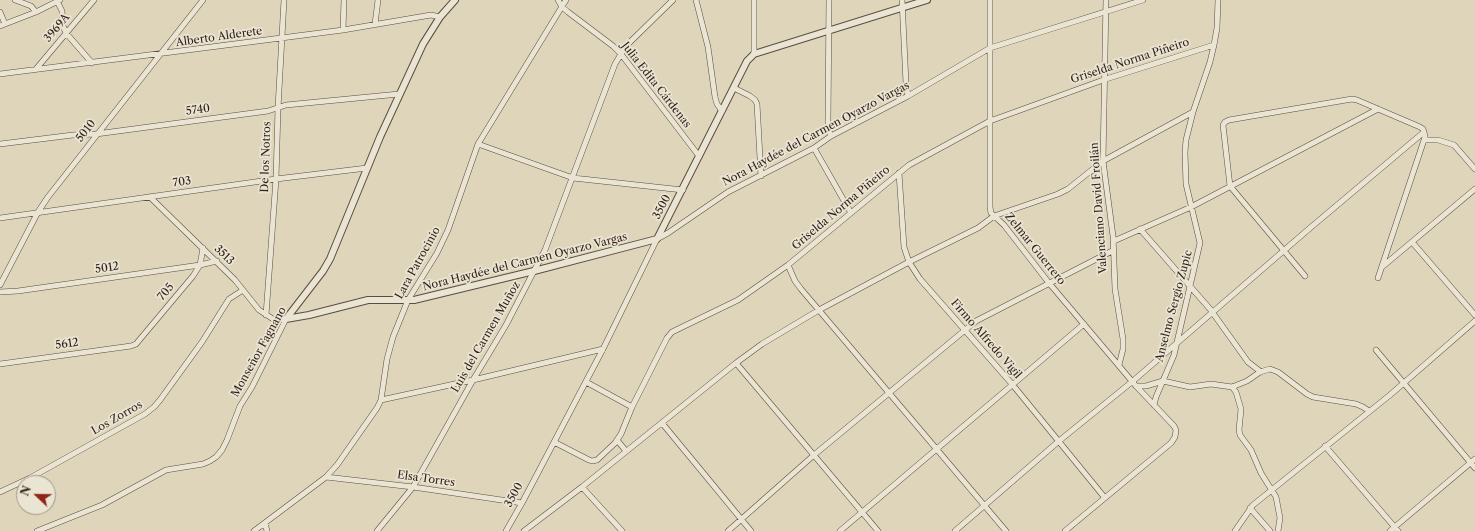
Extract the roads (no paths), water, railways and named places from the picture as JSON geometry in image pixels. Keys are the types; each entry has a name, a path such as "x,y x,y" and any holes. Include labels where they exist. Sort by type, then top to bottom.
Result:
{"street":[{"path":"16,0 31,6 36,12"},
{"name":"3969A","path":"36,69 94,0"},
{"name":"5010","path":"0,285 38,212 48,196 203,0"},
{"name":"De los Notros","path":"266,315 276,179 281,38 284,0"},
{"path":"343,30 344,0"},
{"path":"374,24 378,0"},
{"name":"Monseñor Fagnano","path":"37,531 102,505 166,470 203,464 210,461 222,450 240,406 252,387 286,319 327,265 399,94 423,44 440,18 455,0"},
{"name":"Julia Edita Cárdenas","path":"558,0 562,7 620,54 699,156"},
{"name":"Lara Patrocinio","path":"254,531 326,477 337,465 373,415 381,400 389,347 408,300 437,253 448,230 478,144 566,0"},
{"name":"Luis del Carmen Muñoz","path":"377,531 413,487 502,331 545,250 620,54 628,44 673,0"},
{"path":"696,0 708,47 715,97 717,104 722,111"},
{"path":"754,0 754,54 927,0"},
{"path":"829,0 828,129 831,136"},
{"path":"902,0 908,96"},
{"name":"Zelmar Guerrero","path":"990,0 991,213 1004,225 1049,283 1134,384 1174,426 1176,430 1175,437 1171,443 1105,498"},
{"name":"Valenciano David Froilán","path":"1106,0 1104,161 1114,241 1115,289 1123,339 1123,349 1119,365"},
{"name":"Nora Haydée del Carmen Oyarzo Vargas","path":"286,319 309,315 368,300 408,300 534,271 657,239 668,234 728,192 814,148 831,136 908,96 990,48 1143,0"},
{"name":"Anselmo Sergio Zupic","path":"1154,405 1162,381 1174,355 1200,243 1186,184 1185,152 1186,140 1193,112 1210,62 1214,45 1217,28 1218,0"},
{"path":"0,12 3,25 36,12 58,1 62,11 63,26 66,33 92,63"},
{"name":"Alberto Alderete","path":"0,74 158,55 343,30 430,15 440,18"},
{"name":"Griselda Norma Piñeiro","path":"554,442 592,461 597,460 621,434 632,407 667,338 672,332 738,300 788,266 909,165 990,121 1106,79 1214,45"},
{"name":"3500","path":"506,531 604,349 657,239 747,61 754,54"},
{"path":"734,88 750,96 757,104 761,176"},
{"name":"5740","path":"0,144 73,135 96,134 268,111 286,105 399,94"},
{"path":"1305,276 1230,186 1223,125 1229,120 1352,99 1420,127 1424,132 1424,140 1378,278"},
{"path":"1114,241 1192,207 1378,109"},
{"path":"524,531 582,487 736,363 762,344 819,310 909,262 978,228 994,216 1058,194 1068,189 1104,161 1193,112"},
{"path":"956,531 1059,441 1134,384 1177,343 1424,132"},
{"path":"1424,140 1438,140 1454,145 1475,170"},
{"path":"478,144 572,178 683,190"},
{"path":"814,148 851,214"},
{"name":"703","path":"0,218 276,179 367,168"},
{"name":"Firmo Alfredo Vigil","path":"899,173 904,247 909,262 920,280 965,329 1012,384 1105,498"},
{"path":"1381,268 1475,189"},
{"name":"3513","path":"150,197 217,261 266,315"},
{"path":"1140,229 1212,313 1248,362 1261,372"},
{"path":"1412,242 1475,316"},
{"name":"705","path":"136,344 194,276 200,266 203,248"},
{"path":"728,531 814,455 965,329 976,321 1114,250"},
{"name":"5012","path":"0,292 18,291 200,266 217,261"},
{"path":"788,266 795,280 819,310 1006,531"},
{"name":"Los Zorros","path":"0,492 30,478 145,414 154,407 202,342 229,299 243,290"},
{"path":"266,315 273,319 286,319"},
{"path":"1235,531 1250,508 1403,383 1475,321"},
{"path":"840,531 1084,324"},
{"name":"5612","path":"0,364 136,344"},
{"path":"381,400 604,349"},
{"path":"1376,350 1475,468"},
{"path":"736,363 878,531"},
{"path":"1134,384 1146,386 1162,381 1190,387 1211,384 1232,386 1247,381 1261,372 1273,370 1313,397 1356,404 1369,411"},
{"path":"586,382 632,407"},
{"path":"1232,386 1236,392 1241,409 1239,424 1240,435 1251,450 1261,473 1276,497 1280,518 1278,531"},
{"path":"662,423 751,531"},
{"path":"617,440 626,451"},
{"path":"1325,446 1396,529"},
{"path":"1390,531 1396,529 1475,459"},
{"name":"Elsa Torres","path":"326,477 413,487 522,503"},
{"path":"582,487 622,531"},
{"path":"1065,531 1105,498"},
{"path":"1250,508 1270,531"},
{"path":"264,523 267,531"}]}
